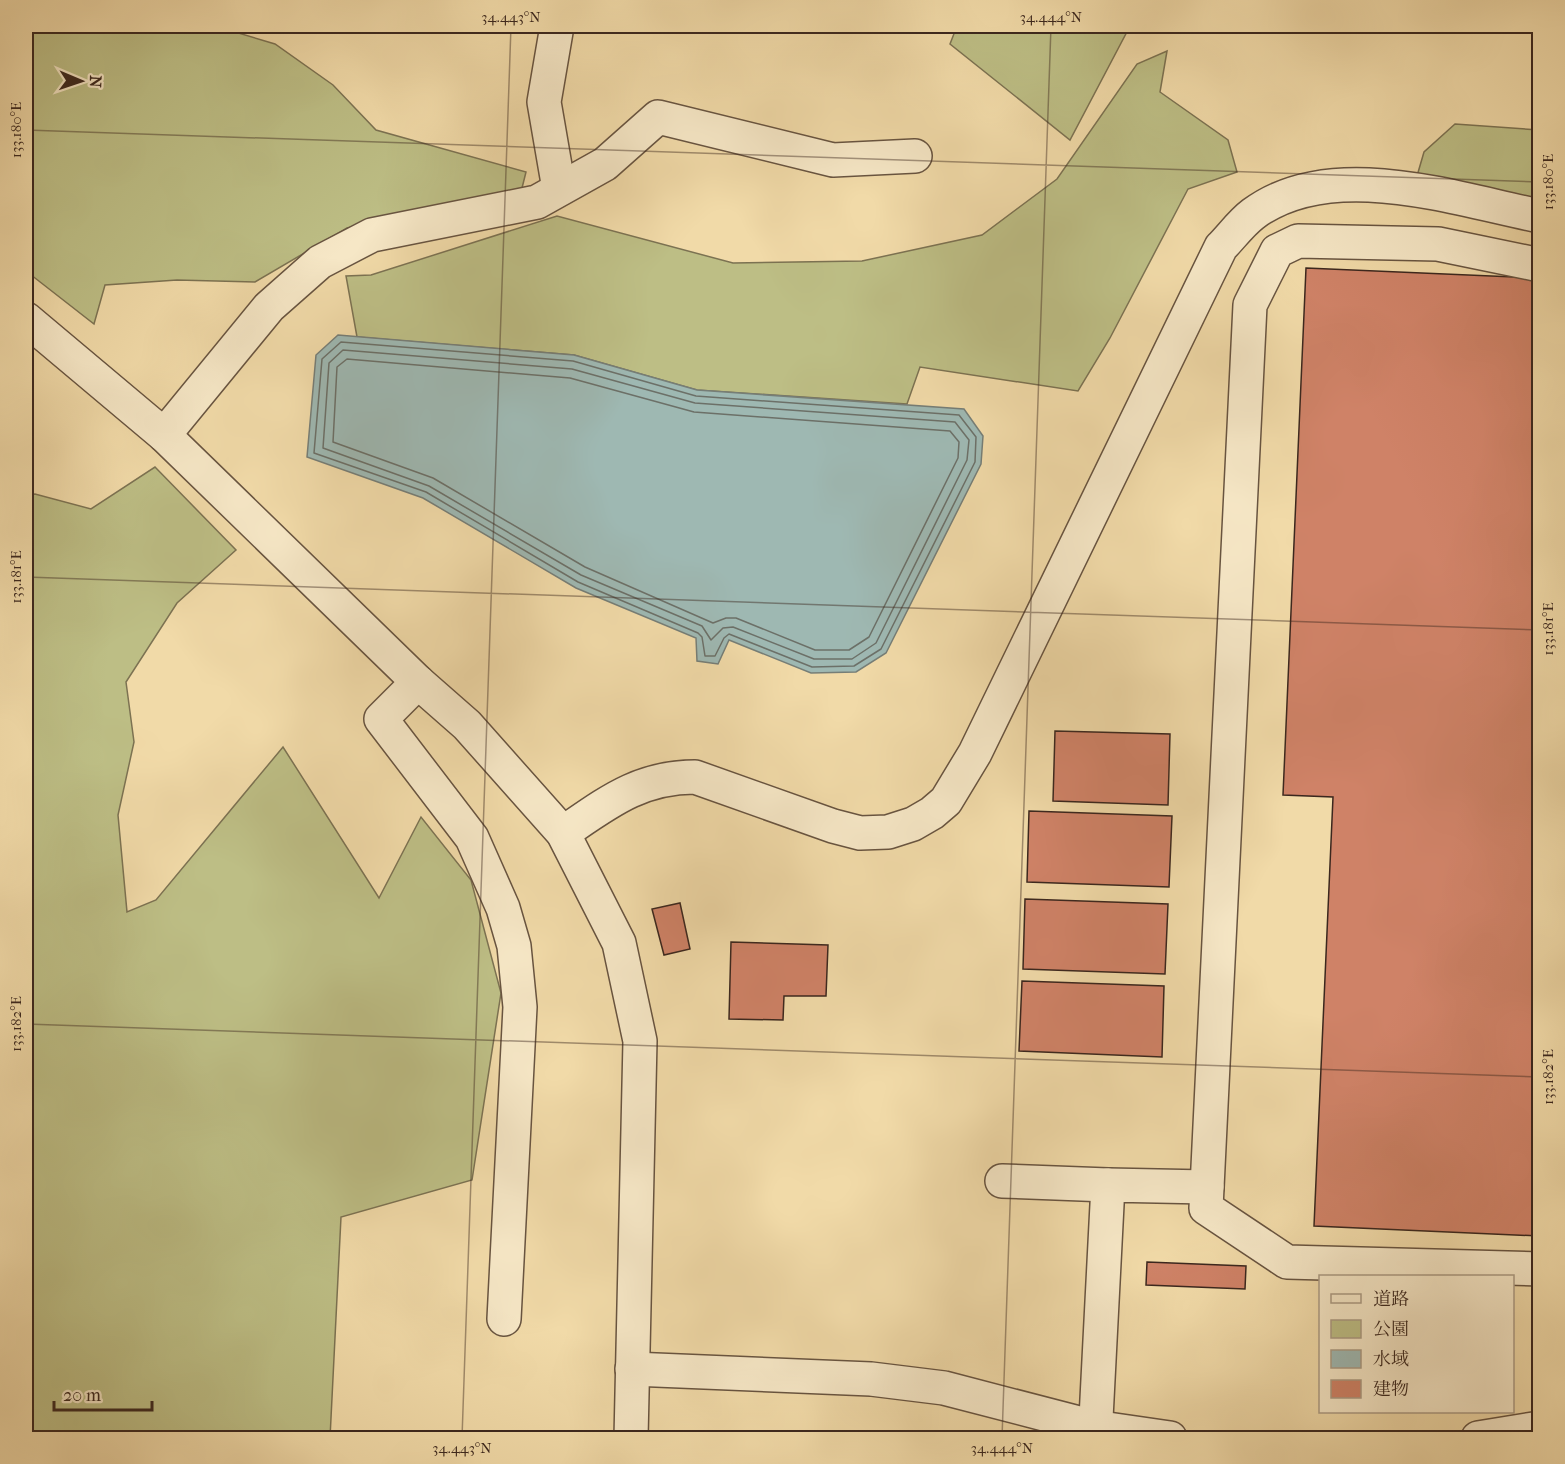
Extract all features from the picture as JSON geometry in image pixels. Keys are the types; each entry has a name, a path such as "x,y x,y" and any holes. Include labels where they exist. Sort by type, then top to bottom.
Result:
{"street":[{"path":"557,26 544,102 559,189"},
{"path":"164,435 269,307 320,262 372,235 537,202 606,164 658,117 834,160 915,156"},
{"path":"563,833 624,793 652,781 673,777 695,777 833,826 860,833 888,832 913,824 932,813 946,801 975,753 1221,247 1253,214 1284,198 1312,189 1340,184 1376,184 1539,216"},
{"path":"1539,265 1438,244 1298,241 1277,251 1250,305 1206,1208 1287,1262 1539,1269"},
{"path":"26,319 164,435 418,682 466,725 563,833 619,943 640,1041 631,1438"},
{"path":"418,682 381,719 472,838 503,908 514,945 520,1007 504,1319"},
{"path":"1002,1181 1208,1187"},
{"path":"1094,1432 1108,1185"},
{"path":"632,1369 871,1379 944,1388 1094,1432 1170,1438"},
{"path":"1478,1438 1539,1428"}],"green space":[{"path":"26,26 215,26 275,44 333,85 376,130 526,172 521,192 347,228 255,282 177,280 105,285 94,324 26,271"},
{"path":"957,26 1130,26 1070,140 950,44"},
{"path":"1167,51 1160,92 1228,140 1237,172 1188,189 1110,338 1078,391 920,367 907,404 697,390 574,355 357,337 346,276 371,275 557,216 733,263 862,261 982,235 1057,179 1137,64"},
{"path":"1455,124 1539,130 1539,199 1417,176 1424,152"},
{"path":"155,467 236,550 177,603 126,682 134,742 118,815 127,912 156,900 283,747 379,898 421,817 471,880 501,993 472,1180 341,1217 330,1438 26,1438 26,495 35,494 91,509"}],"water":[{"path":"338,335 574,355 697,390 964,409 983,436 981,464 886,653 856,672 811,673 729,640 718,664 697,661 696,638 576,588 423,498 307,457 316,355"}],"building":[{"path":"1306,268 1540,278 1540,1236 1314,1226 1333,797 1283,795"},
{"path":"1055,731 1170,734 1168,805 1053,801"},
{"path":"1029,811 1172,816 1169,887 1027,882"},
{"path":"1025,899 1168,904 1165,974 1023,969"},
{"path":"680,903 690,949 664,955 652,909"},
{"path":"731,942 828,945 826,996 784,996 783,1020 729,1019"},
{"path":"1022,981 1164,986 1162,1057 1019,1051"},
{"path":"1147,1262 1246,1266 1245,1289 1146,1285"}]}
